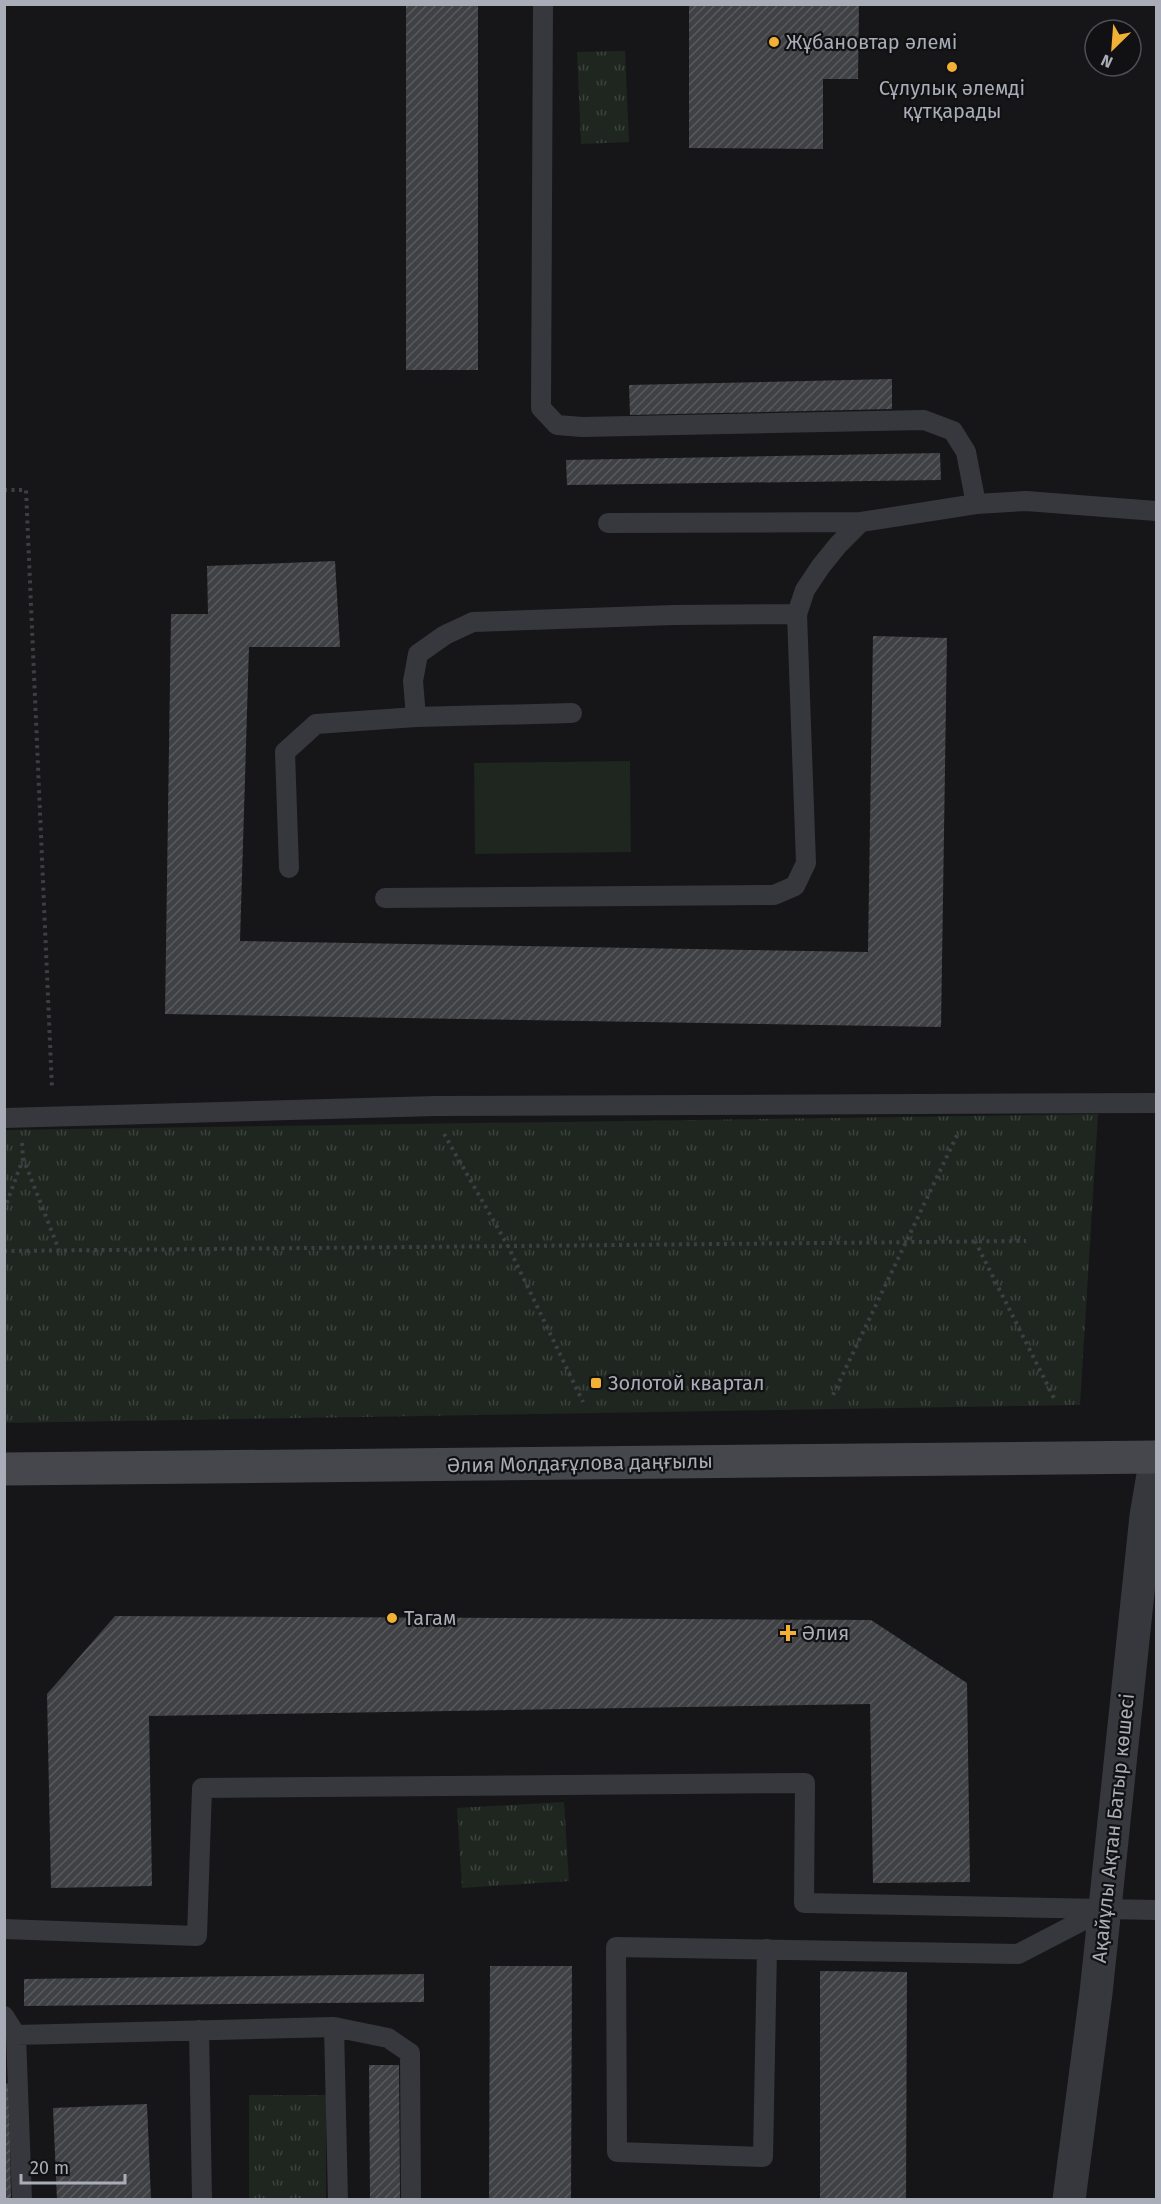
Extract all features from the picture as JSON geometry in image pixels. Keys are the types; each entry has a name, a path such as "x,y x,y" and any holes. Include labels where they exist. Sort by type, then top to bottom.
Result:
{"main road":[{"name":"Әлия Молдағұлова даңғылы","path":"4,1469 1156,1457"}],"street":[{"name":"Ақайұлы Ақтан Батыр көшесі","path":"1069,2199 1096,1993 1145,1527 1156,1457"}],"lane":[{"path":"543,4 541,408 557,425 582,427 924,420 953,431 966,452 976,504"},
{"path":"608,523 861,522 976,504 1026,501 1156,511"},
{"path":"385,898 774,895 795,886 806,863 797,614 805,590 821,566 861,522"},
{"path":"416,717 414,681 418,654 445,635 473,622 674,615 797,614"},
{"path":"289,868 285,752 316,724 416,717 572,713"},
{"path":"13,1118 428,1107 1156,1103"},
{"path":"4,1929 197,1936 202,1788 805,1783 804,1903 1156,1910"},
{"path":"767,1949 763,2157 617,2152 616,1947 767,1949 1018,1954 1104,1910"},
{"path":"4,2016 16,2035 22,2199"},
{"path":"16,2035 334,2027 388,2038 410,2053 411,2199"},
{"path":"334,2027 338,2199"},
{"path":"200,2030 202,2199"}],"path":[{"path":"4,490 26,490 53,1117"},
{"path":"833,1395 972,1104"},
{"path":"428,1107 508,1246 583,1402"},
{"path":"13,1118 23,1158 59,1250"},
{"path":"4,1210 23,1158"},
{"path":"4,1251 1026,1240"},
{"path":"975,1241 1055,1401"}],"green space":[{"path":"625,51 629,142 581,144 577,52"},
{"path":"630,761 631,852 475,854 474,763"},
{"path":"1098,1114 1080,1405 5,1423 5,1130"},
{"path":"564,1802 569,1881 462,1888 457,1808"},
{"path":"249,2095 326,2095 326,2199 249,2199"}],"building":[{"path":"406,4 478,4 478,370 406,370"},
{"name":"Жұбановтар әлемі","path":"689,5 859,5 858,79 823,79 823,149 689,148"},
{"path":"892,379 892,409 630,415 629,385"},
{"path":"940,453 941,480 567,485 566,460"},
{"path":"335,561 340,647 249,647 240,941 868,952 873,636 947,638 941,1027 165,1014 171,614 208,614 207,566"},
{"path":"115,1616 871,1620 967,1683 970,1882 873,1883 870,1704 149,1716 152,1886 51,1888 47,1694"},
{"path":"490,1966 572,1966 571,2200 489,2200"},
{"path":"820,1971 907,1972 906,2200 820,2200"},
{"path":"424,1974 424,2002 24,2006 24,1979"},
{"path":"369,2065 399,2065 400,2200 370,2200"},
{"path":"9,2083 11,2200 4,2200 4,2084"},
{"path":"147,2104 151,2200 57,2200 53,2108"}],"place":[{"name":"Жұбановтар әлемі","path":"774,42"},
{"name":"Сұлулық әлемді құтқарады","path":"952,67"},
{"name":"Золотой квартал","path":"596,1383"},
{"name":"Тагам","path":"392,1618"},
{"name":"Әлия","path":"788,1633"}]}
